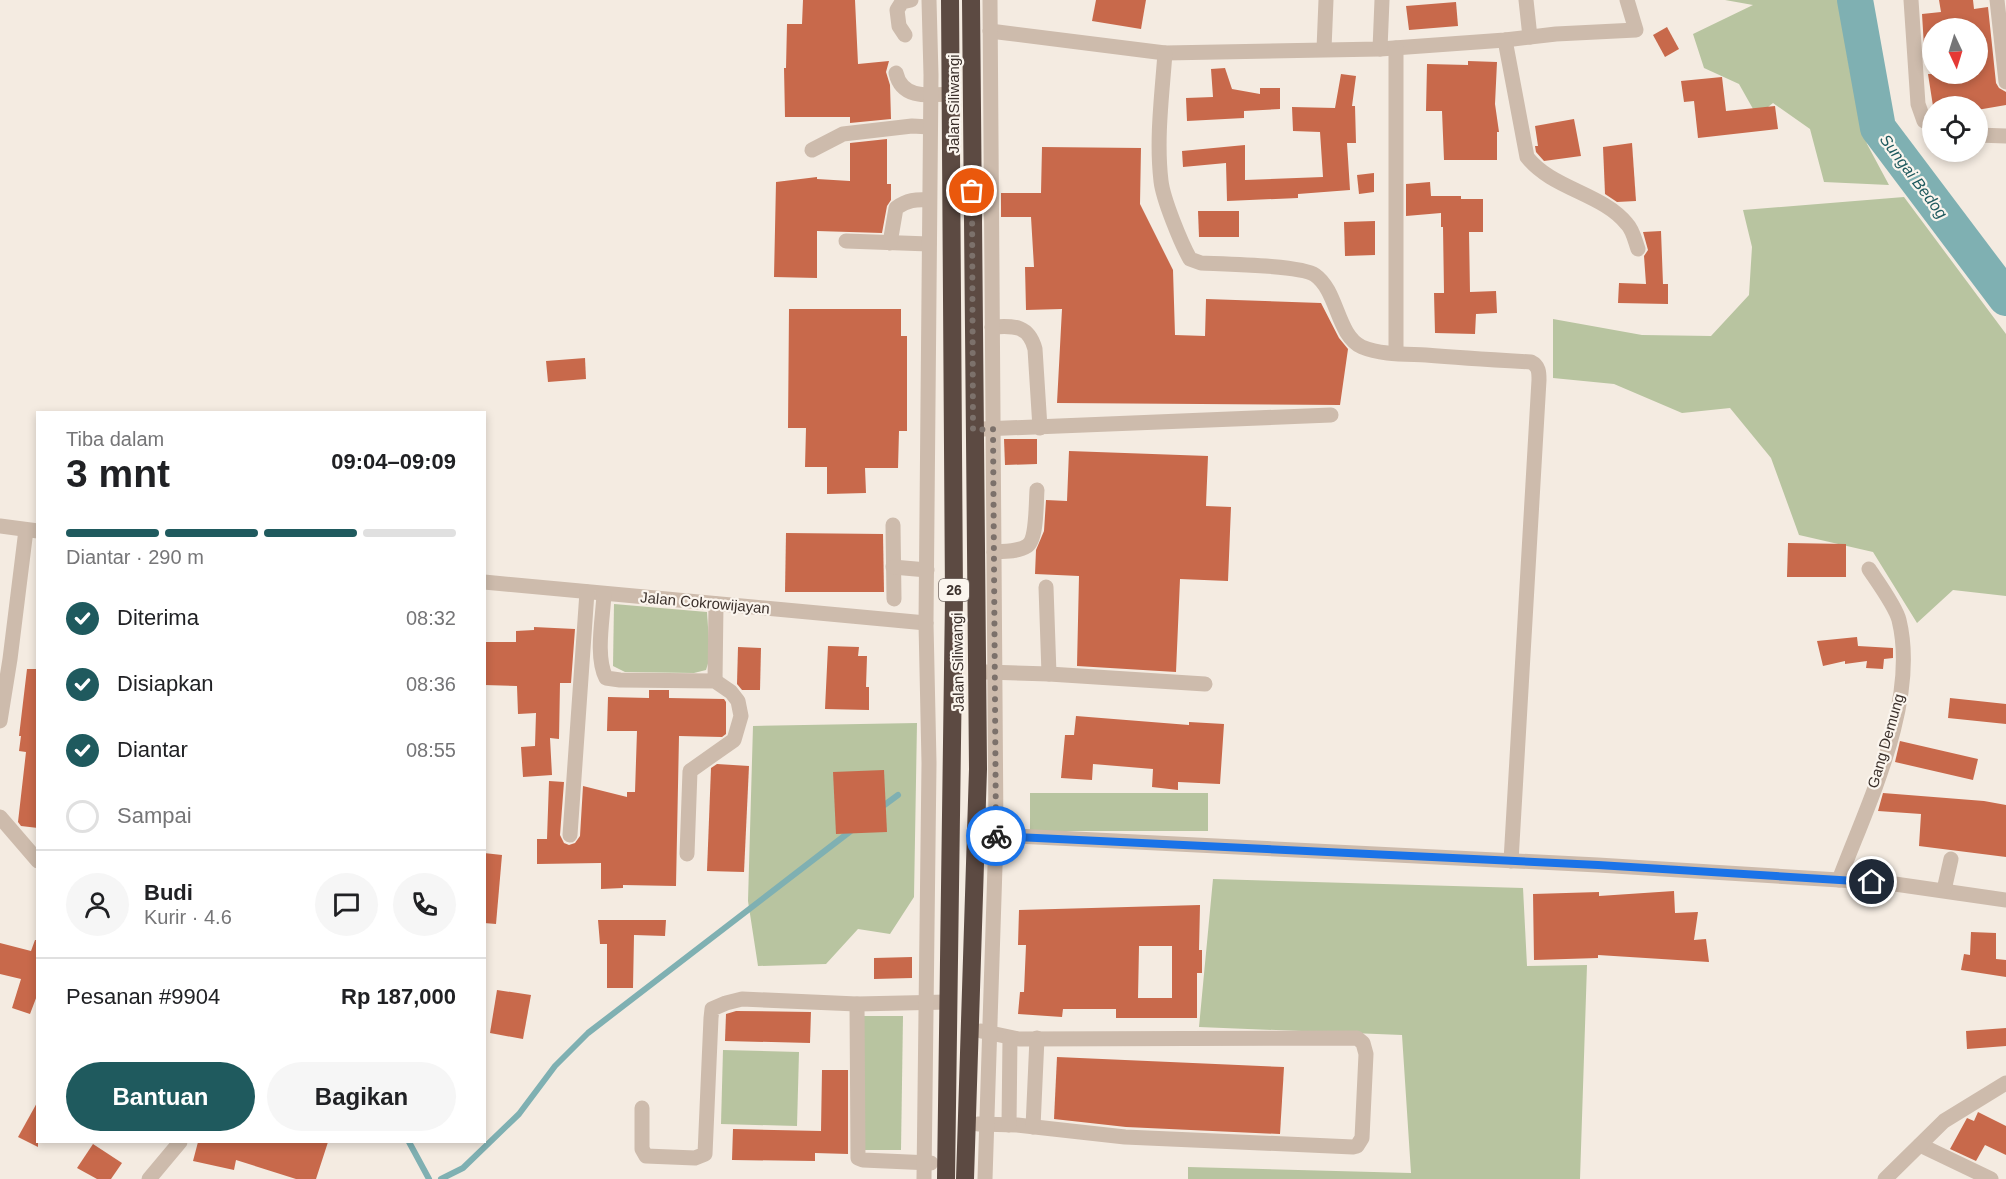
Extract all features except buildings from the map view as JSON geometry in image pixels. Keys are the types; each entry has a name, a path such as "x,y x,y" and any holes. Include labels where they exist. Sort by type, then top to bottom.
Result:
{"highway":[{"name":"Jalan Siliwangi","path":"946,1171 954,597 950,0"},
{"name":"Jalan Siliwangi","path":"965,1179 978,770 973,430 971,0"}],"street":[{"path":"905,35 899,26 897,10 902,2 911,0"},
{"path":"921,0 928,0 930,95 926,623 929,764 924,1179"},
{"path":"986,1179 996,836 990,0"},
{"path":"1324,50 1326,0"},
{"path":"1380,49 1382,0"},
{"path":"1526,0 1530,37"},
{"path":"990,31 1165,53 1380,49 1556,34 1636,30 1627,0"},
{"path":"1911,0 1918,104 1922,115"},
{"path":"1997,0 2006,82"},
{"path":"1505,40 1527,157 1537,170 1617,213 1629,225 1638,249"},
{"path":"1396,48 1396,353"},
{"path":"1165,53 1160,120 1161,183 1190,259 1201,263 1312,273 1326,285 1352,339 1363,347 1396,353 1531,362 1536,365 1539,392 1511,861"},
{"path":"896,73 905,90 913,94 950,94"},
{"path":"812,150 843,134 912,126 930,127"},
{"path":"1988,135 2006,135"},
{"path":"890,243 896,208 914,199 929,200"},
{"path":"846,241 928,244"},
{"path":"993,327 1005,326 1021,329 1032,338 1035,349 1040,428"},
{"path":"973,430 1331,415"},
{"path":"994,552 1016,550 1031,543 1036,490"},
{"path":"893,525 894,599"},
{"path":"0,526 32,530 0,721"},
{"path":"893,567 927,570"},
{"name":"Gang Demung","path":"1839,880 1882,766 1900,704 1904,666 1899,618 1869,569"},
{"name":"Jalan Cokrowijayan","path":"486,582 926,623"},
{"path":"1046,587 1049,674"},
{"path":"570,835 586,592"},
{"path":"604,594 601,651 602,669 606,678 715,681 731,692 738,701 741,716 734,740 690,771 687,854"},
{"path":"715,681 716,604"},
{"path":"976,673 1049,674 1205,684"},
{"path":"0,817 36,859"},
{"path":"996,836 1511,861 1888,883 2006,900"},
{"path":"1944,890 1951,859"},
{"path":"642,1108 644,1155 700,1156 705,1154 712,1009 726,1003 742,999 857,1004 948,1002"},
{"path":"857,1004 858,1158 924,1162 946,1171"},
{"path":"966,1124 1033,1126 1125,1137 1353,1147 1360,1143 1366,1054 1363,1043 1357,1038 1010,1038 970,1030"},
{"path":"1009,1125 1010,1038"},
{"path":"1033,1126 1037,1038"},
{"path":"1885,1179 1944,1121 2006,1083"},
{"path":"149,1179 179,1143"},
{"path":"1920,1145 1991,1179"}],"green space":[{"path":"1725,0 1838,0 1850,71 1867,144 1889,185 1824,182 1810,129 1773,103 1757,116 1739,84 1704,68 1693,34 1753,5"},
{"path":"1904,197 2006,334 2006,596 1953,590 1917,623 1873,552 1799,535 1771,458 1730,408 1682,413 1614,384 1553,378 1553,319 1642,335 1711,336 1749,295 1752,247 1743,210"},
{"path":"614,604 707,612 710,657 706,670 694,673 625,672 613,666"},
{"path":"917,723 914,897 890,934 858,929 826,964 758,966 748,901 753,726"},
{"path":"1030,793 1208,793 1208,831 1030,831"},
{"path":"1213,879 1523,888 1527,966 1587,965 1580,1179 1188,1179 1188,1167 1411,1173 1402,1035 1199,1027"},
{"path":"861,1016 903,1016 901,1150 860,1150"},
{"path":"723,1050 799,1052 797,1126 721,1124"}],"waterway":[{"name":"Sungai Bedog","path":"1855,0 1878,128 2006,298"},
{"path":"879,809 898,795"},
{"path":"441,1179 463,1168 519,1114 555,1066 588,1033 852,830"},
{"path":"410,1143 429,1179"}],"way so far":[{"path":"972,191 973,430 993,429 996,836"}],"route":[{"path":"996,836 1598,865 1872,882"}]}
